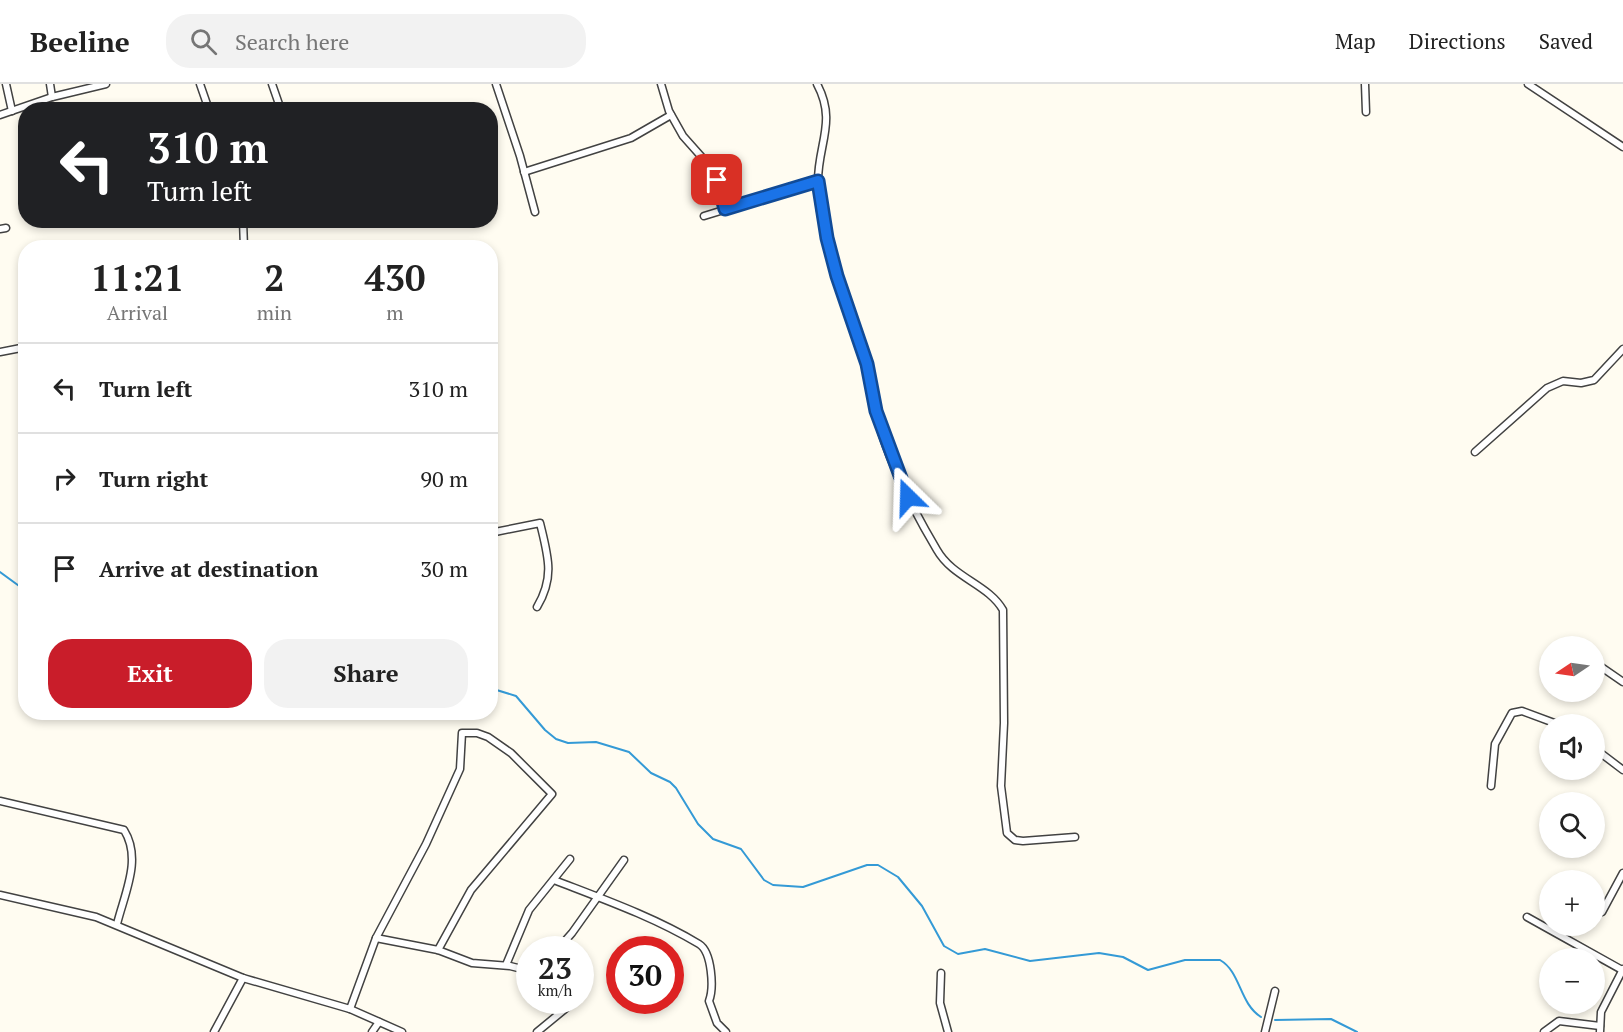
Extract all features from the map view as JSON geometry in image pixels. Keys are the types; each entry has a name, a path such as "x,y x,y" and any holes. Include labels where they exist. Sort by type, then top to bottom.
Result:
{"street":[{"path":"6,84 12,111"},
{"path":"50,84 52,97"},
{"path":"38,102 105,84"},
{"path":"200,84 206,102"},
{"path":"272,84 278,102"},
{"path":"496,84 535,212"},
{"path":"661,84 671,116 717,180 725,209"},
{"path":"817,84 824,97 827,112 818,181 827,238 837,276 867,364 876,411 908,497 938,553 953,570 996,598 1003,610 1004,723 1001,786 1007,833 1015,840 1023,842 1075,837"},
{"path":"1365,84 1366,112"},
{"path":"1528,84 1622,146"},
{"path":"0,115 18,109"},
{"path":"524,172 631,138 671,116"},
{"path":"704,216 818,181"},
{"path":"0,352 18,349"},
{"path":"1475,452 1547,388 1563,381 1581,383 1594,380 1623,349"},
{"path":"498,531 540,523 550,578 548,589 537,607"},
{"path":"1605,670 1623,682"},
{"path":"1491,786 1495,744 1512,713 1522,711 1539,717"},
{"path":"350,1010 376,938 426,843 460,769 462,733 477,733 512,753 552,794 471,890 438,950"},
{"path":"1605,756 1623,770"},
{"path":"0,801 124,830 133,844 134,858 117,924"},
{"path":"506,965 530,910 570,859"},
{"path":"568,936 624,860"},
{"path":"1605,906 1623,873"},
{"path":"554,880 646,916 700,945 710,962 711,995 709,1001 717,1023 726,1032"},
{"path":"0,895 117,924 243,978 350,1010 402,1032"},
{"path":"1527,917 1623,970 1601,1012 1600,1029 1559,1021 1544,1032"},
{"path":"376,938 438,950 472,963 516,967"},
{"path":"940,973 940,1003 948,1032"},
{"path":"214,1032 243,978"},
{"path":"1265,1032 1275,991"},
{"path":"537,1032 562,1014"},
{"path":"372,1032 380,1022"}],"waterway":[{"path":"0,572 18,585"},
{"path":"498,690 516,696 545,730 556,739 568,743 596,742 629,752 651,773 670,782 676,788 698,824 713,839 741,849 764,880 773,885 803,887 867,865 878,865 898,877 922,906 944,946 958,954 985,949 1030,961 1099,953 1123,957 1148,970 1185,960 1220,960 1232,972 1248,1004 1261,1017"},
{"path":"1275,1020 1331,1019 1357,1032"}],"route":[{"path":"717,180 725,209 818,181 820,205 837,276 867,364 876,411 908,497"}]}
